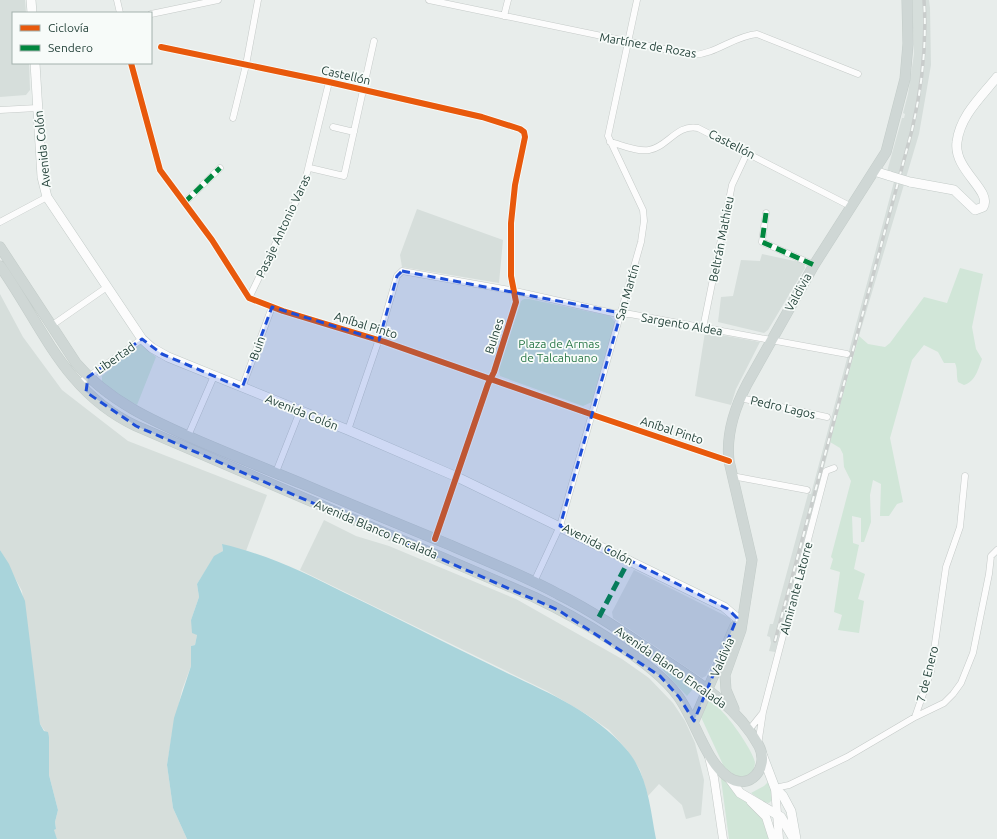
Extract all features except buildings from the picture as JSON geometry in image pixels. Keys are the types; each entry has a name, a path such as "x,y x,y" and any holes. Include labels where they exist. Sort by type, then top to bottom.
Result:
{"main road":[{"path":"31,0 32,12"},
{"name":"Valdivia","path":"736,715 728,697 725,680 726,670 752,567 751,553 729,461 729,439 740,398 771,340 814,264 886,152 904,88 908,44 907,0"},
{"name":"Avenida Colón","path":"35,64 42,177 47,196 142,339 152,348 162,354 242,388 348,430 457,477 728,609 739,622"},
{"path":"874,171 910,182 949,188 957,192 975,210 983,207 985,201 983,193 959,161 956,152 957,141 969,112 997,77"},
{"name":"Avenida Blanco Encalada","path":"0,247 76,363 88,377 122,403 188,436 534,582 599,617 707,690 736,715 749,730 760,749 775,788"},
{"name":"Avenida Blanco Encalada","path":"0,266 58,358 78,384 110,411 130,423 519,591 569,616 653,670 674,690 694,721 717,766 729,778 740,793 776,814"},
{"path":"188,436 190,449"},
{"path":"258,478 276,472"},
{"path":"435,539 434,548 437,556"},
{"path":"519,591 534,582"},
{"name":"Valdivia","path":"694,721 739,622"},
{"path":"729,778 741,781 757,774 763,762 760,749"},
{"path":"775,788 782,796 790,811 794,839"},
{"path":"776,814 784,821 794,839"}],"street":[{"path":"117,0 120,12"},
{"path":"152,14 218,0"},
{"path":"232,118 246,64 258,0"},
{"name":"Martínez de Rozas","path":"429,0 628,42 699,55 748,35 756,34 858,74"},
{"path":"504,16 508,0"},
{"name":"San Martín","path":"534,582 560,526 639,249 644,215 610,142 608,130 637,0"},
{"path":"310,168 344,176 374,41"},
{"name":"Castellón","path":"161,47 329,82 482,117 520,129 524,132"},
{"path":"131,64 158,165 162,174 212,240 249,298"},
{"name":"Pasaje Antonio Varas","path":"249,298 299,197 310,168 329,82"},
{"path":"0,110 37,108"},
{"path":"333,127 354,132"},
{"name":"Castellón","path":"610,142 640,150 649,150 659,147 681,130 694,127 701,129 850,206"},
{"name":"Bulnes","path":"435,539 516,302 511,276 511,223 513,197 523,149 524,132"},
{"name":"Beltrán Mathieu","path":"703,328 732,185 747,153"},
{"path":"184,203 220,168"},
{"path":"0,222 47,196"},
{"path":"766,213 761,240 762,243 814,264"},
{"name":"Sargento Aldea","path":"379,340 400,271 405,271 621,313 847,354"},
{"path":"51,326 107,287"},
{"name":"Aníbal Pinto","path":"249,298 272,307 379,340 491,378 729,461"},
{"name":"Buin","path":"242,388 272,307"},
{"name":"Libertad","path":"78,384 142,339"},
{"path":"348,430 379,340"},
{"path":"188,436 214,376"},
{"name":"Libertad","path":"86,392 88,377"},
{"name":"Pedro Lagos","path":"740,398 827,417"},
{"path":"276,472 300,411"},
{"name":"Almirante Latorre","path":"760,749 763,712 826,471 834,468"},
{"path":"732,476 807,490"},
{"name":"7 de Enero","path":"775,788 789,785 847,757 915,717 931,671 946,567 960,527 964,476"},
{"path":"915,717 944,703 961,683 973,653 989,574 991,556 997,550"},
{"name":"Almirante Latorre","path":"749,730 763,712"},
{"path":"706,747 714,778 724,839"},
{"name":"Avenida Blanco Encalada","path":"775,788 776,814"},
{"path":"740,793 766,817 773,839"},
{"path":"776,814 779,839"}],"highlighted area":[{"path":"402,271 621,313 560,526 728,609 737,618 694,721 679,697 660,676 558,610 136,426 86,392 88,377 142,339 162,354 242,388 272,307 379,340 397,276"}],"shaded area":[{"path":"0,0 25,0 26,12 12,12 12,64 29,64 30,90 26,95 0,97"},
{"path":"912,0 929,0 930,8 931,65 919,134 859,336 775,652 769,651 771,643 770,637 767,636 770,624 773,624 808,494 811,494 895,178 886,175 902,118 904,118 905,114 903,113 908,94 914,54"},
{"path":"417,209 503,240 499,283 402,267 400,255"},
{"path":"762,254 804,263 805,268 768,330 764,333 718,322 721,297 733,296 741,260 760,261"},
{"path":"0,294 23,337 62,390 128,441 267,495 246,551 222,545 223,551 214,557 197,584 199,597 191,620 197,635 195,645 191,646 191,666 182,690 167,765 173,808 187,839 57,839 53,830 56,829 55,822 58,810 49,775 49,737 40,724 22,591 0,550"},
{"path":"705,332 760,342 736,389 731,405 695,396"},
{"path":"324,520 356,536 389,546 516,599 622,659 649,678 673,703 685,721 695,743 704,780 701,815 686,819 682,805 659,784 648,796 640,770 627,750 609,730 586,714 547,691 300,570"},
{"path":"634,570 730,618 732,623 706,676 702,678 613,618 612,612"}],"green space":[{"path":"960,268 983,274 972,327 976,349 982,359 978,371 971,381 964,385 958,382 955,363 944,363 938,352 924,345 912,360 890,438 903,502 897,504 889,516 880,516 881,484 873,480 870,495 871,522 864,542 861,542 861,518 852,516 853,543 859,545 854,569 865,574 858,599 864,601 859,633 838,630 842,615 834,612 840,572 830,569 833,559 831,557 851,481 844,467 843,454 840,448 830,442 859,336 868,344 885,347 890,343 924,297 947,303"},
{"name":"Plaza de Armas de Talcahuano","path":"524,299 610,316 615,322 592,402 583,406 500,376 499,369 521,301"},
{"path":"140,344 156,357 137,405 119,396 102,382 102,376"},
{"path":"660,665 696,689 692,690 687,696 659,666"},
{"path":"708,701 713,703 728,718 753,756 755,762 751,774 740,778 725,769 701,717"},
{"path":"721,779 724,779 757,810 763,818 772,839 729,839"},
{"path":"769,781 773,799 769,803 764,802 751,793 764,786"}],"water":[{"path":"222,544 254,553 316,578 556,697 586,714 614,736 626,749 639,769 644,780 650,803 656,839 187,839 173,808 167,765 174,718 191,666 191,646 195,645 197,635 192,633 191,620 199,597 197,584 214,556 223,551"},
{"path":"0,550 9,564 25,601 40,724 44,731 48,732 49,737 49,775 58,810 55,822 56,829 54,830 57,839 0,839"}],"railway":[{"path":"775,641 912,130 919,98 923,65 925,33 924,0"}],"marked path":[{"path":"184,203 220,168"},
{"path":"766,213 762,242 814,265"},
{"path":"599,617 629,560"}],"cycle path":[{"path":"161,47 329,82 482,117 520,129 524,132 525,137 515,185 511,223 511,276 516,302 494,372 488,384 435,539"},
{"path":"131,64 160,170 212,240 249,298 283,311 385,342 729,461"}]}
